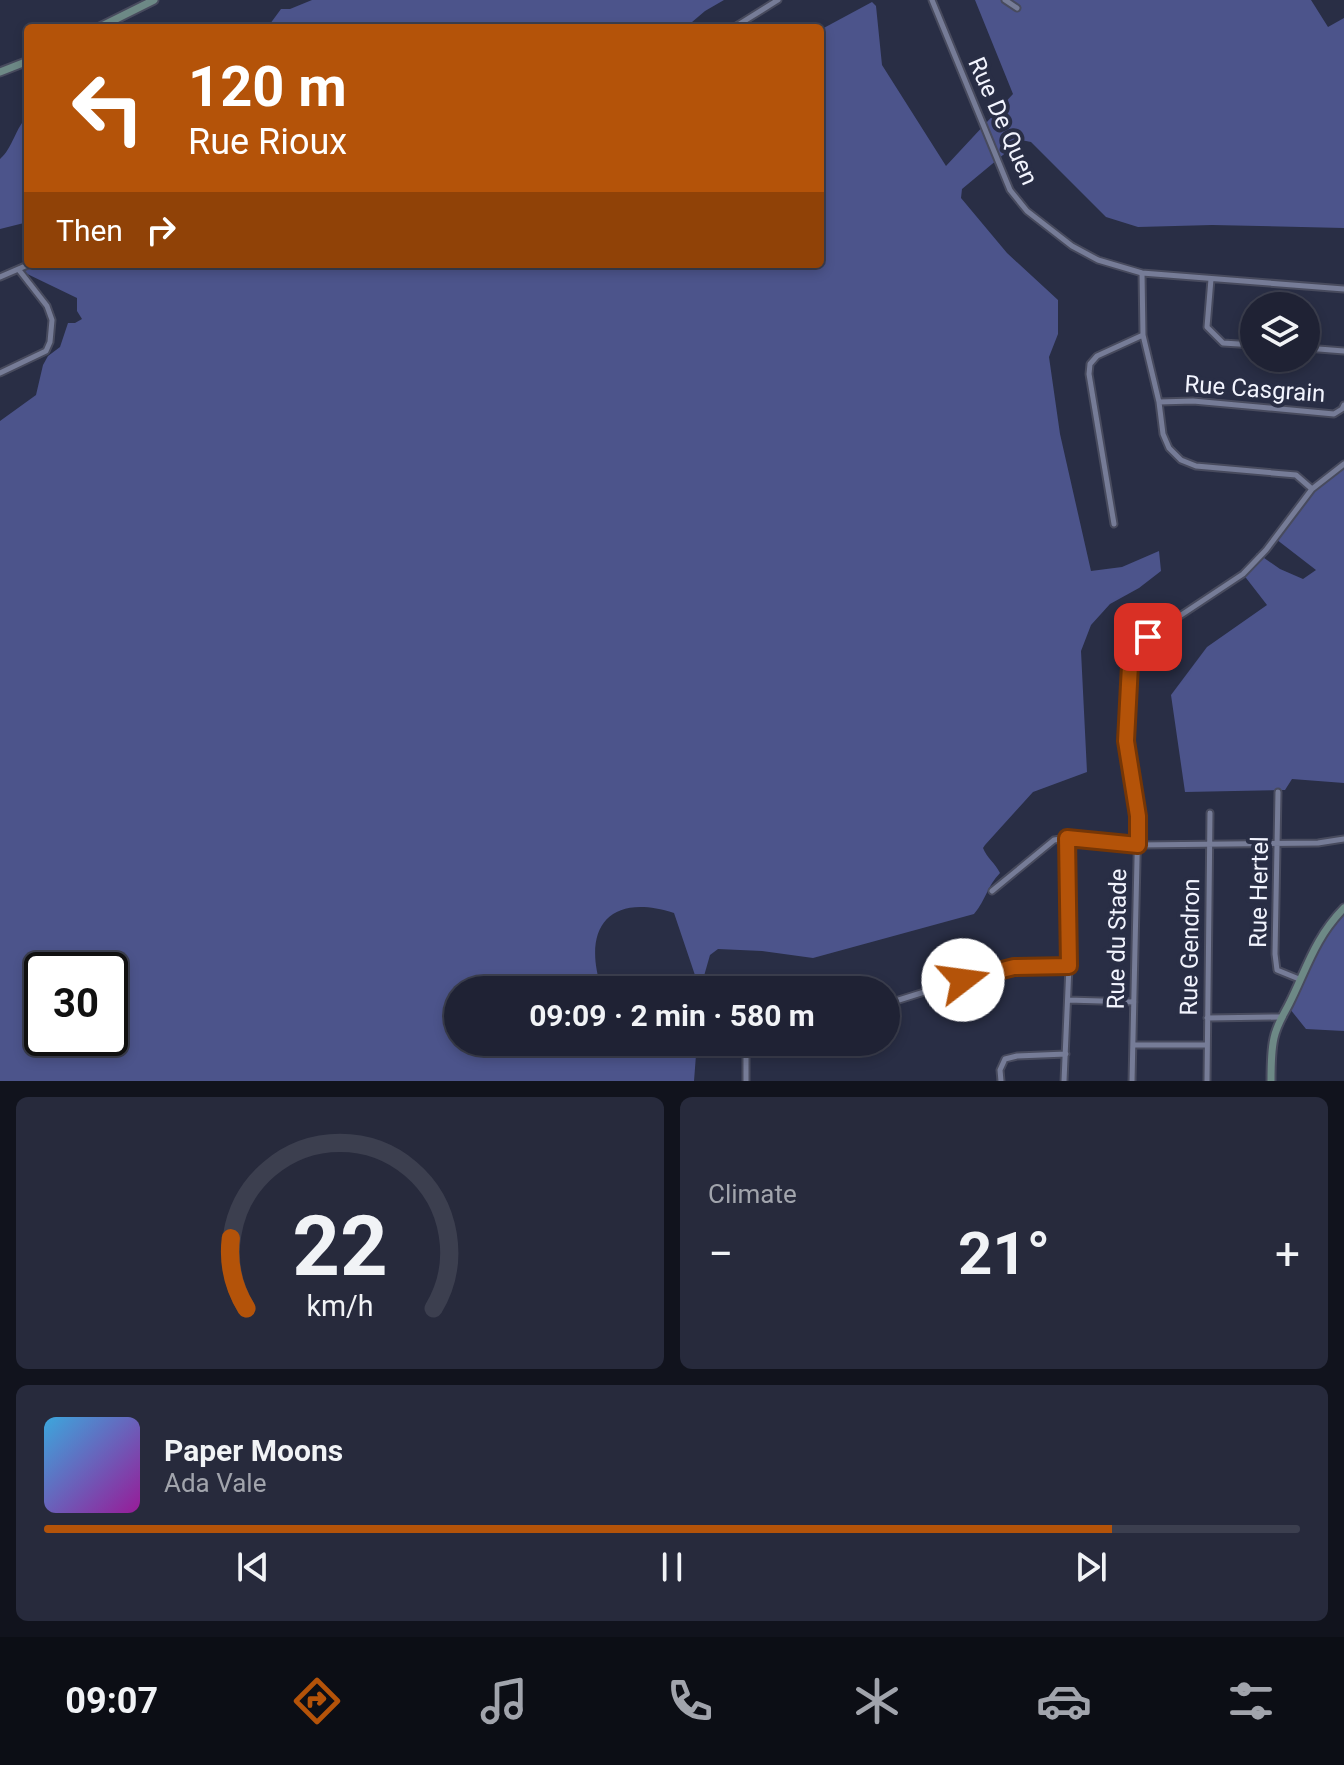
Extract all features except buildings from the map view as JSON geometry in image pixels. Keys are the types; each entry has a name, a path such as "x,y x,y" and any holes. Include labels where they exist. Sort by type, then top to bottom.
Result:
{"street":[{"path":"106,24 154,0"},
{"path":"739,24 778,0"},
{"name":"Rue De Quen","path":"932,0 1010,190 1027,211 1072,246 1098,260 1142,273 1344,289"},
{"path":"1005,0 1017,8"},
{"path":"0,72 24,63"},
{"path":"0,277 24,267"},
{"path":"0,373 46,351 50,342 52,320 47,306 19,270"},
{"path":"1142,273 1143,335 1159,402 1163,434 1169,448 1181,460 1196,466 1296,475 1312,489"},
{"path":"1211,279 1207,327 1223,343 1240,344"},
{"path":"1114,524 1089,374 1090,364 1097,356 1143,335"},
{"path":"1320,349 1344,351"},
{"name":"Rue Casgrain","path":"1159,402 1193,401 1334,414 1344,405"},
{"name":"Rue du Stade","path":"1132,1081 1138,816 1126,741 1130,665 1148,637 1243,574 1266,550 1312,489 1344,464"},
{"name":"Rue Hertel","path":"1278,792 1275,954 1277,970 1299,979"},
{"name":"Rue Gendron","path":"1207,1081 1210,813"},
{"path":"1064,1081 1069,966 1067,838"},
{"path":"992,891 1044,847 1054,840 1067,838 1138,845 1318,843 1344,839"},
{"path":"1271,1081 1273,1041 1279,1017 1288,1006 1305,964 1331,921 1344,908"},
{"path":"900,1000 1001,969 1069,966"},
{"path":"1068,1000 1134,1002"},
{"path":"1207,1018 1279,1017"},
{"path":"1133,1045 1207,1045"},
{"path":"1001,1081 1000,1070 1005,1059 1066,1054"},
{"path":"746,1056 746,1081"}],"shaded area":[{"path":"312,0 724,0 690,24 270,24 281,9 290,9"},
{"path":"975,0 1311,0 1328,27 1344,18 1344,228 1138,227 1106,217 1031,142 1021,140 962,189 961,198 1007,253 1058,300 1058,334 1049,357 1060,434 1091,571 1122,567 1159,551 1161,571 1110,604 1091,625 1081,651 1087,772 1033,792 985,845 985,852 1000,873 974,914 813,958 718,949 710,955 704,976 695,976 674,913 632,907 606,920 598,933 595,949 598,976 444,976 444,1056 696,1056 694,1081 0,1081 0,421 36,395 48,356 60,347 68,323 82,319 77,311 77,298 19,270 824,268 824,28 872,2 876,6 882,65 946,166 1013,94"},
{"path":"24,121 24,223 0,229 0,159"},
{"path":"1344,462 1344,783 1292,779 1285,790 1185,792 1171,695 1207,647 1267,605 1243,574 1257,553 1280,569 1303,579 1316,570 1272,536 1310,489"},
{"path":"1344,907 1344,1031 1306,1029 1286,1004 1331,921"}],"route":[{"path":"963,980 1014,967 1069,966 1067,838 1138,845 1138,816 1126,741 1130,665 1148,637"}]}
